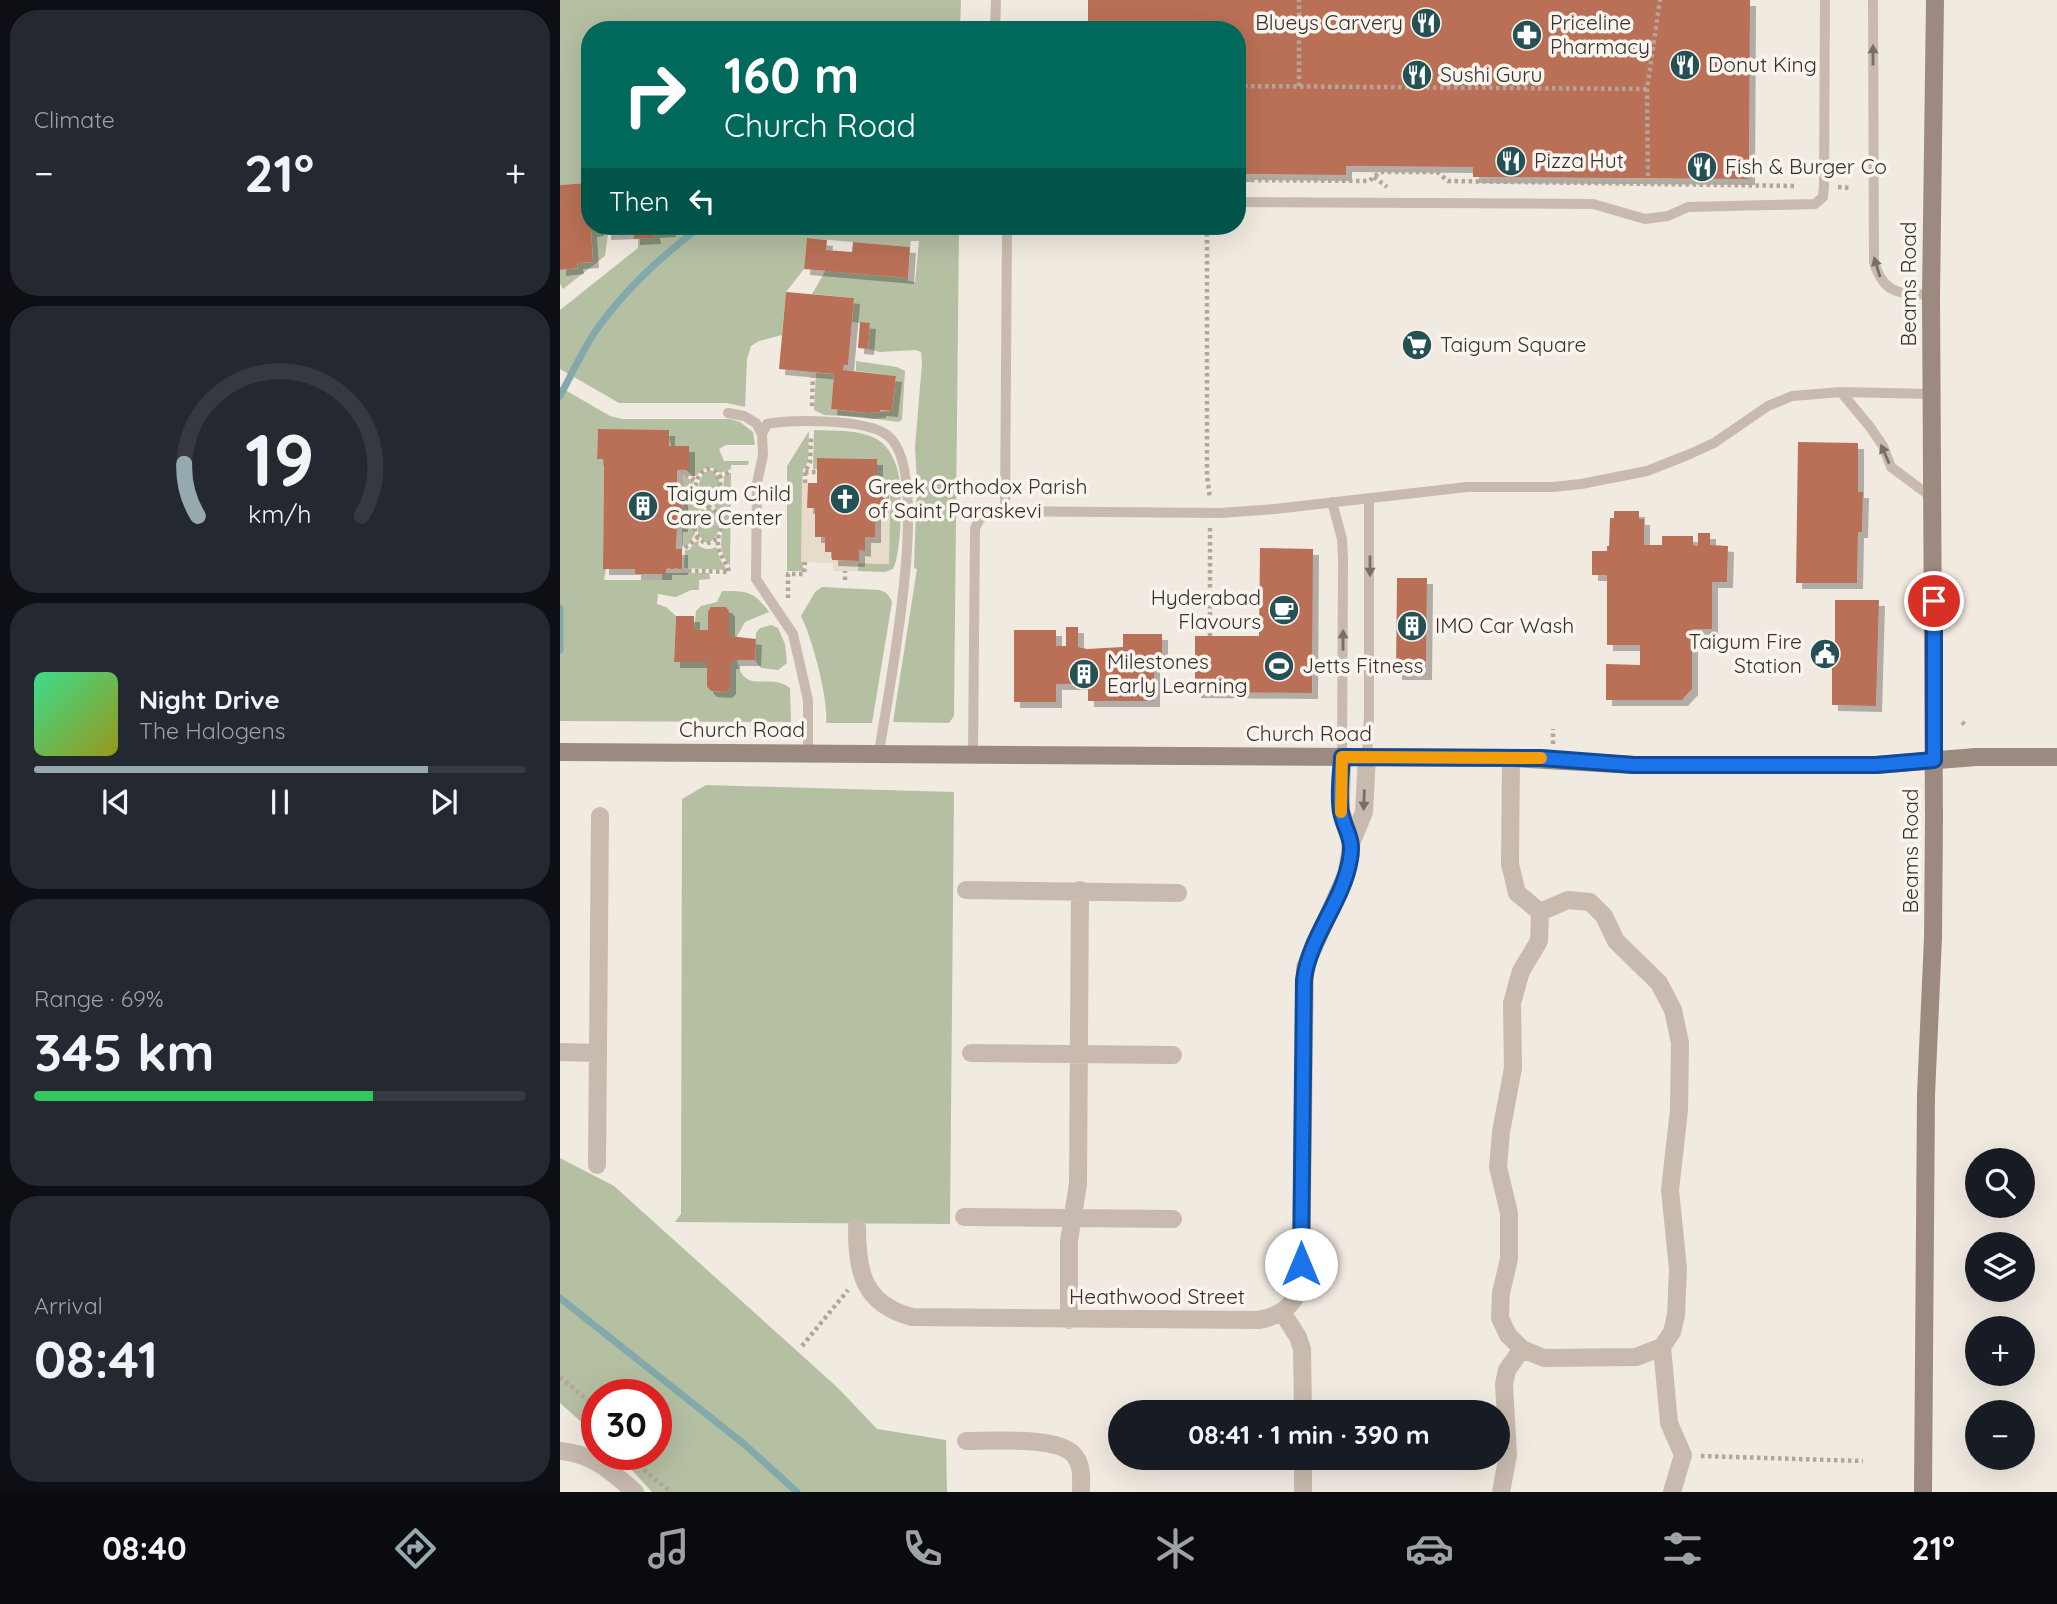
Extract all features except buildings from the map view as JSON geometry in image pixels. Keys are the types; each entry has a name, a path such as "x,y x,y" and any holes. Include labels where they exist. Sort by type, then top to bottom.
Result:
{"street":[{"name":"Beams Road","path":"1923,1492 1926,1095 1933,938 1934,500 1931,295 1935,0"},
{"name":"Church Road","path":"560,752 1511,758 1634,765 1876,765 1988,757 2057,757"},
{"path":"1342,757 1341,811 1352,841"},
{"path":"1303,1400 1301,1342 1282,1312 1297,1295 1301,1277 1305,967 1346,875 1352,841 1364,812 1367,757"},
{"path":"1511,758 1510,864 1517,893 1540,912"},
{"path":"597,1165 600,816"},
{"path":"966,890 1178,892"},
{"path":"1069,1320 1069,1241 1078,1184 1080,890"},
{"path":"1568,900 1590,902 1604,916 1616,941 1659,983 1672,1010 1680,1043 1679,1110 1670,1190 1678,1269 1676,1315 1672,1332 1662,1347 1636,1357 1544,1358 1522,1349 1508,1335 1500,1318 1501,1293 1509,1259 1509,1213 1498,1167 1501,1132 1513,1068 1512,1003 1521,971 1539,941 1540,912 1568,900"},
{"path":"560,1052 598,1053"},
{"path":"971,1054 1173,1055"},
{"path":"964,1217 1174,1219"},
{"path":"857,1227 857,1252 862,1277"},
{"name":"Heathwood Street","path":"862,1277 875,1297 887,1307 912,1317 1258,1320 1282,1312"},
{"path":"1662,1347 1669,1423 1683,1455 1672,1492"},
{"path":"1501,1492 1508,1455 1504,1384 1507,1370 1522,1349"},
{"path":"966,1440 1041,1443 1067,1449 1078,1462 1081,1492"},
{"path":"560,1451 577,1453 596,1461 635,1492"},
{"path":"1303,1470 1303,1492"}],"lane":[{"path":"995,21 996,0"},
{"path":"1246,202 1593,204 1636,218 1652,219 1688,207 1812,205 1821,200 1824,187 1825,0"},
{"path":"1873,0 1874,262 1882,282 1893,291 1931,295"},
{"path":"1005,510 1007,235"},
{"path":"1842,392 1870,426 1883,446 1891,467 1934,500"},
{"path":"973,754 975,528 984,515 991,511 1210,513 1275,509 1467,487 1562,486 1647,471 1714,443 1779,401 1807,394 1932,394"},
{"path":"728,413 744,416 756,423 762,434 763,456 757,483 757,579 793,634 808,700 808,753"},
{"path":"762,434 767,424 786,420 872,427 888,435 900,449 909,494 909,528 904,582 879,753"},
{"path":"1367,757 1369,498"},
{"path":"1332,502 1342,539 1343,560 1342,757"}],"path":[{"path":"1298,0 1298,86"},
{"path":"1648,183 1647,89 1660,0"},
{"path":"1246,86 1647,89"},
{"path":"1246,180 1369,181 1380,172 1437,172 1448,181 1851,188"},
{"path":"1207,235 1210,636"},
{"path":"667,570 729,572 722,559 717,539 722,523 718,512 709,506 699,499 695,486 703,470 707,469 712,469 719,477 722,484 720,495 709,506 697,517 696,529 698,537 706,544 717,539"},
{"path":"682,470 682,473 696,481"},
{"path":"719,477 731,471"},
{"path":"805,472 817,472"},
{"path":"685,548 698,537"},
{"path":"845,571 845,580"},
{"path":"802,1346 850,1287 862,1277"},
{"path":"560,1377 581,1395"},
{"path":"1683,1455 1863,1461"},
{"path":"644,1470 671,1492"}],"green space":[{"path":"560,0 961,0 960,21 581,21 581,183 560,185"},
{"path":"591,235 608,235 605,256 563,289 560,284 560,270 578,268 577,263 593,262"},
{"path":"959,235 954,716 949,723 893,722 917,569 914,568 917,483 915,447 921,352 880,352 868,349 870,324 852,322 854,298 812,294 826,270 908,278 908,281 915,282 919,241 911,241 910,247 807,238 804,269 786,292 782,335 751,346 747,359 745,407 727,403 619,403 560,369 560,310 638,248 638,239"},
{"path":"856,361 897,367 905,371 902,420 899,422 824,415 814,410 816,373 834,374 831,409 866,413 892,411 896,376 856,371"},
{"path":"560,387 610,416 622,419 730,419 740,422 753,432 755,445 726,445 719,449 724,461 749,461 748,465 731,465 731,469 720,473 707,467 694,477 676,457 669,430 598,430 597,459 604,459 604,580 662,580 662,574 666,573 709,573 710,579 699,580 699,590 691,590 676,597 658,594 657,604 666,607 676,616 674,662 707,662 707,687 711,691 725,692 730,688 730,663 734,663 734,660 737,660 745,678 751,681 782,683 790,688 791,722 560,721"},
{"path":"814,430 847,431 871,436 882,443 892,456 899,477 901,510 898,551 893,569 885,572 858,571 858,563 889,564 890,483 877,483 877,459 818,458 817,469 813,469"},
{"path":"809,431 808,462 803,470 802,484 803,571 787,571 787,466"},
{"path":"711,470 718,478 720,488 717,497 710,504 699,495 698,487 704,473"},
{"path":"731,473 730,566 722,549 722,520 714,506 723,492 724,476"},
{"path":"683,476 692,480 698,500 704,506 695,522 695,534 687,546 682,546"},
{"path":"710,508 719,521 716,535 709,543 698,533 700,518 706,509"},
{"path":"699,541 698,545 702,548 716,547 727,570 684,568 685,550 689,550"},
{"path":"822,587 879,590 887,594 892,602 872,723 826,723 819,669 801,616 815,592"},
{"path":"722,591 738,591 754,596 769,612 745,622 736,638 729,636 729,611 726,607 712,607 708,610 708,630 694,630 696,611 701,606 717,602"},
{"path":"771,625 778,628 785,644 787,663 778,670 761,668 755,660 756,633 760,628"},
{"path":"706,785 954,792 950,1224 675,1222 681,1214 682,799"},
{"path":"560,1158 614,1186 837,1387 877,1429 946,1440 947,1492 652,1492 632,1470 672,1470 672,1379 581,1379 581,1422 560,1403"}],"shaded area":[{"path":"802,483 808,483 807,508 815,508 815,537 825,537 825,552 832,552 832,560 858,561 859,550 865,550 865,537 875,536 875,507 883,483 890,483 889,564 858,563 858,571 833,571 833,563 801,562"}],"waterway":[{"path":"560,396 587,345 608,314 645,273 690,235"},
{"path":"560,608 560,650"},
{"path":"560,1298 744,1444 797,1492"}],"slow traffic":[{"path":"1341,812 1342,757 1541,758"}],"place":[{"name":"Blueys Carvery","path":"1426,23"},
{"name":"Priceline Pharmacy","path":"1527,35"},
{"name":"Donut King","path":"1685,65"},
{"name":"Sushi Guru","path":"1417,75"},
{"name":"Pizza Hut","path":"1511,161"},
{"name":"Fish & Burger Co","path":"1702,167"},
{"name":"Taigum Square","path":"1417,345"},
{"name":"Greek Orthodox Parish of Saint Paraskevi","path":"845,499"},
{"name":"Taigum Child Care Center","path":"643,506"},
{"name":"Hyderabad Flavours","path":"1284,610"},
{"name":"IMO Car Wash","path":"1412,626"},
{"name":"Taigum Fire Station","path":"1825,654"},
{"name":"Jetts Fitness","path":"1279,666"},
{"name":"Milestones Early Learning","path":"1084,674"}],"route":[{"path":"1301,1264 1305,967 1339,893 1350,859 1352,841 1341,811 1342,757 1541,758 1634,765 1876,765 1934,760 1934,601"}]}
